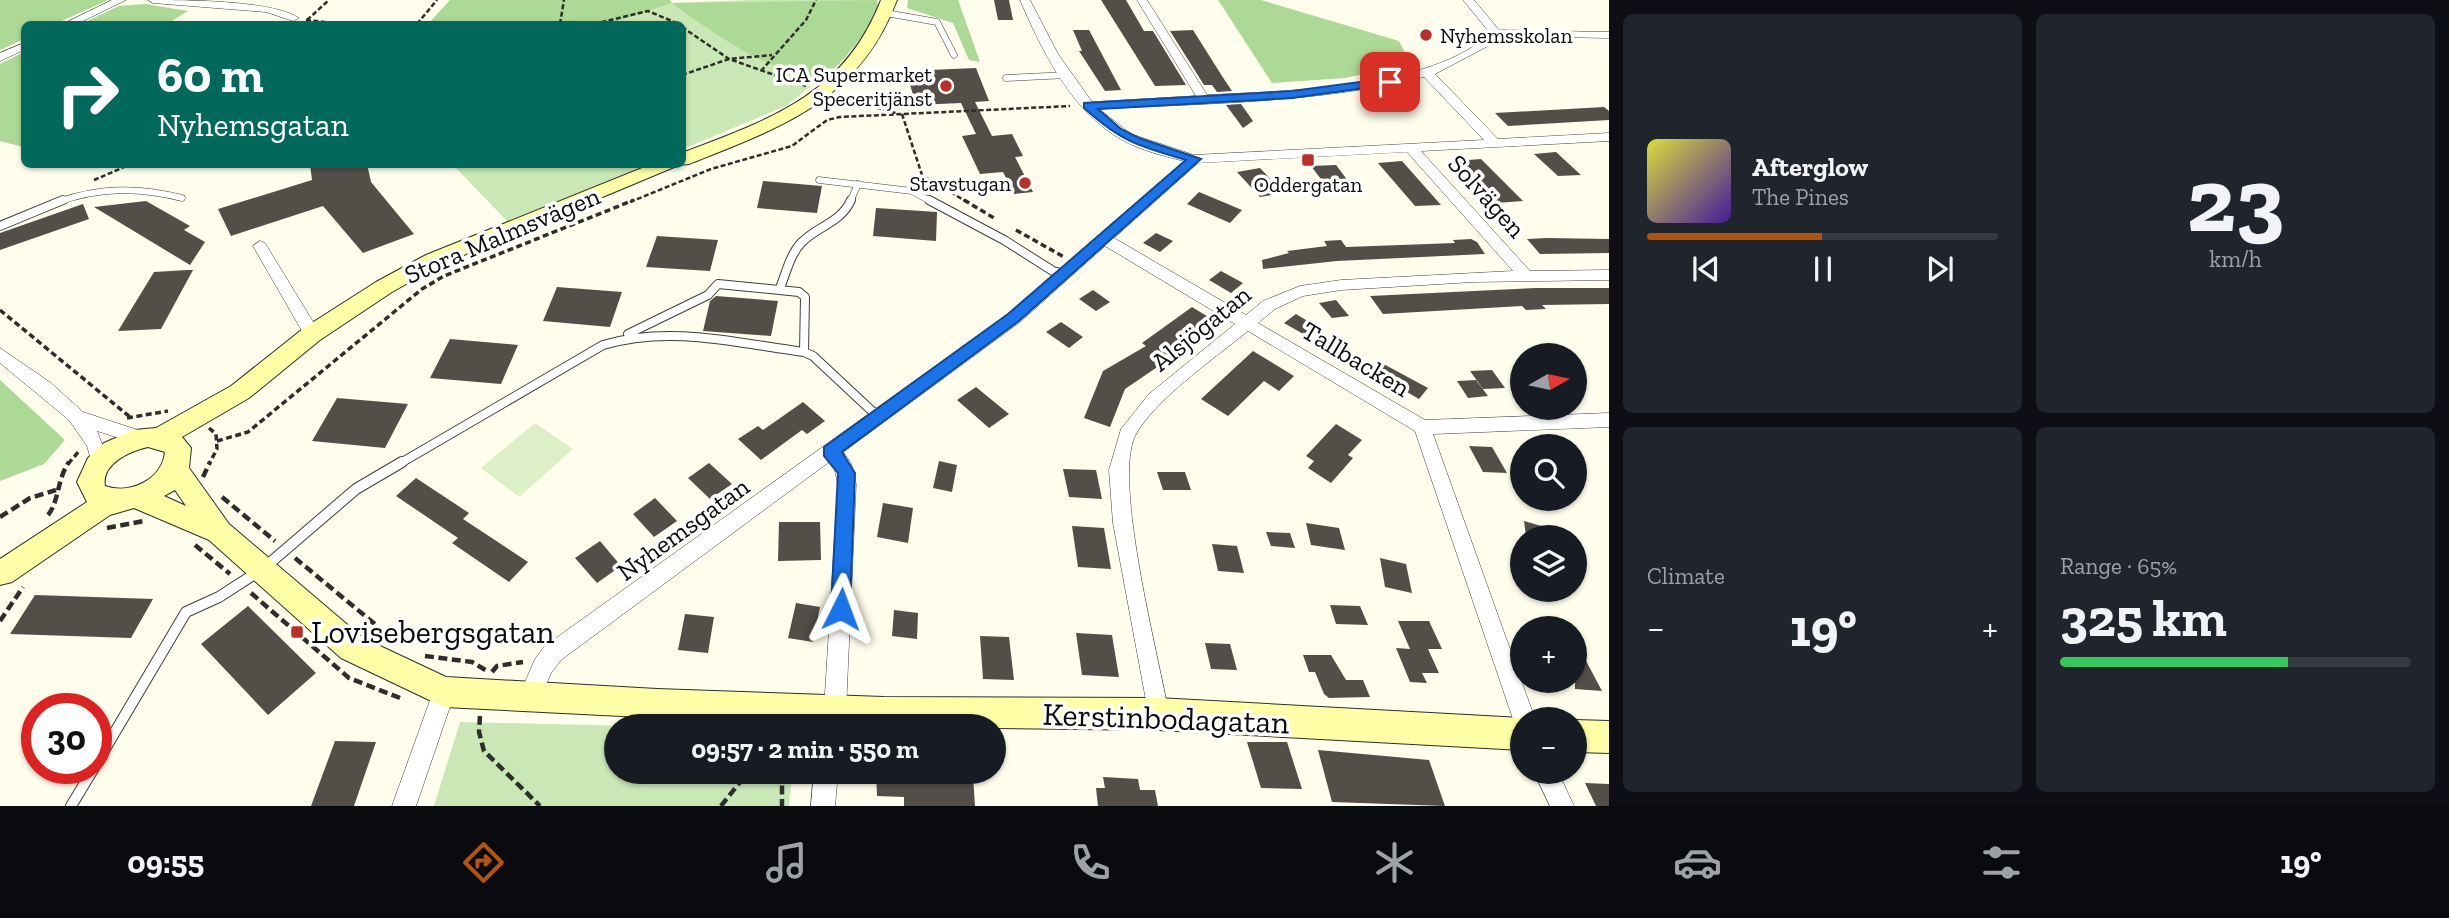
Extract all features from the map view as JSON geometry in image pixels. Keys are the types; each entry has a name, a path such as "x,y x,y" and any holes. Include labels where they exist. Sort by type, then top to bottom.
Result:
{"street":[{"path":"76,21 121,0"},
{"path":"153,0 268,9 293,18"},
{"path":"1024,0 1088,106 1108,125 1135,141 1194,159 1609,137"},
{"path":"1142,0 1203,98"},
{"path":"1468,0 1496,33"},
{"path":"686,158 759,129 828,90 860,60 888,6"},
{"path":"1088,106 1322,92 1427,73 1486,43 1496,33 1609,35"},
{"path":"0,57 21,47"},
{"path":"1427,73 1495,143"},
{"name":"Solvägen","path":"1411,148 1526,276"},
{"name":"Nyhemsgatan","path":"528,698 543,666 553,653 1013,318 1194,159"},
{"name":"Stora Malmsvägen","path":"90,465 144,431 240,392 312,334 384,287 433,260 660,168"},
{"name":"Tallbacken","path":"1103,238 1422,427 1609,421"},
{"path":"261,246 312,334"},
{"name":"Alsjögatan","path":"1158,714 1123,523 1118,470 1121,451 1138,417 1247,322 1286,296 1319,288 1526,276 1609,275"},
{"path":"0,355 79,418 93,440 90,465 1,574"},
{"name":"Stora Malmsvägen","path":"135,506 158,486 177,463 212,434 240,392"},
{"path":"79,418 144,431"},
{"path":"1422,427 1520,707"},
{"name":"Kerstinbodagatan","path":"144,431 173,442 177,463 219,533"},
{"path":"830,452 842,463 847,473 833,714"},
{"name":"Kerstinbodagatan","path":"90,465 97,496 219,533 274,559 352,648 444,692 772,714"},
{"path":"1,574 100,507 135,506"},
{"path":"404,806 444,692"},
{"name":"Kerstinbodagatan","path":"1006,716 1158,714 1510,733"},
{"path":"1587,736 1609,737"},
{"path":"823,806 825,784"},
{"path":"1552,784 1562,806"}],"lane":[{"path":"888,6 937,22 954,55"},
{"path":"1006,78 1068,75"},
{"path":"818,180 912,191 1053,271 1064,274"},
{"path":"780,288 790,260 802,242 845,213 858,184"},
{"path":"0,226 39,208 101,189 140,187 183,198"},
{"path":"112,737 186,612 219,597 274,559 356,489 603,345 708,295 718,284 780,288 799,292 805,297 809,354"},
{"path":"624,337 663,335 809,354 873,412 882,414"},
{"path":"71,806 84,784"}],"path":[{"path":"307,20 328,0"},
{"path":"420,21 437,0"},
{"path":"560,21 564,0"},
{"path":"761,71 772,55 798,31 816,0"},
{"path":"607,21 652,11 663,13 674,21"},
{"path":"293,18 316,21"},
{"path":"686,29 729,59 807,87"},
{"path":"686,74 729,59 772,55"},
{"path":"839,97 902,114"},
{"path":"201,480 213,460 212,434 248,432 422,289 444,276 711,169 792,146 827,120 1088,106"},
{"path":"902,114 922,175 999,221"},
{"path":"1010,227 1067,259 1078,261"},
{"path":"0,310 144,431"},
{"path":"144,431 179,412"},
{"path":"120,421 144,431"},
{"path":"55,507 56,490 67,464 90,465"},
{"path":"212,489 274,559 410,649"},
{"path":"0,517 30,498 56,490"},
{"path":"103,528 128,526 135,506"},
{"path":"418,654 433,659 472,662 487,669 479,732 484,751 540,806"},
{"path":"721,806 738,784"},
{"path":"782,784 782,806"}],"green space":[{"path":"0,0 108,0 62,21 21,21 21,40 0,50"},
{"path":"450,0 670,0 672,3 618,21 431,21"},
{"path":"877,0 879,14 829,72 786,106 686,148 686,21 618,21 672,3"},
{"path":"877,0 879,14 836,67 830,72 815,76 795,73 748,53 672,3"},
{"path":"908,0 958,0 980,62 969,60 953,23 907,8"},
{"path":"1218,0 1261,0 1399,41 1411,64 1345,78 1272,83"},
{"path":"145,4 188,11 172,21 87,21 119,6"},
{"path":"21,54 21,146 0,141 0,64"},
{"path":"456,168 639,168 508,222"},
{"path":"0,380 65,440 44,464 0,481"},
{"path":"535,423 573,449 519,497 481,468"},
{"path":"460,722 604,725 604,784 791,784 789,806 434,806"}],"building":[{"path":"994,0 1009,0 1013,20 998,20"},
{"path":"1101,0 1126,0 1144,31 1153,31 1186,85 1155,86"},
{"path":"1073,30 1089,30 1121,90 1105,91 1079,51 1082,51"},
{"path":"1193,30 1232,91 1217,92 1212,85 1204,85 1170,31"},
{"path":"976,68 989,101 975,102 992,136 1012,134 1023,156 1015,157 1033,192 1014,194 1003,172 980,174 962,136 976,134 961,103 916,105 906,71"},
{"path":"1241,104 1253,121 1243,128 1226,105"},
{"path":"1604,107 1609,111 1609,120 1508,126 1495,113"},
{"path":"1556,152 1581,175 1558,176 1534,154"},
{"path":"1481,159 1523,201 1496,203 1455,161"},
{"path":"1402,161 1441,205 1415,206 1378,163"},
{"path":"1336,165 1355,190 1330,191 1311,166"},
{"path":"310,168 368,168 371,182 414,234 363,253 323,206 231,236 218,209 312,180"},
{"path":"1260,168 1284,193 1260,197 1237,172"},
{"path":"763,181 822,186 817,213 757,208"},
{"path":"1199,192 1242,210 1230,223 1187,204"},
{"path":"146,201 190,226 184,230 205,242 190,265 94,207"},
{"path":"83,204 89,219 0,250 0,233"},
{"path":"876,208 937,212 936,241 873,236"},
{"path":"1156,233 1173,241 1160,252 1143,243"},
{"path":"657,236 718,240 710,271 646,267"},
{"path":"1471,239 1477,242 1485,254 1337,261 1263,269 1262,260 1289,253 1287,251 1327,246 1324,241 1341,240 1346,247 1455,243 1453,240"},
{"path":"1527,239 1609,239 1609,253 1540,254"},
{"path":"193,270 161,329 118,331 154,272"},
{"path":"1221,271 1243,283 1231,293 1209,280"},
{"path":"557,287 622,292 610,327 543,321"},
{"path":"1536,288 1609,288 1609,304 1542,305 1546,309 1526,310 1522,306 1383,314 1370,296"},
{"path":"1093,290 1110,302 1096,311 1079,299"},
{"path":"716,296 778,301 771,336 703,331 710,301"},
{"path":"1336,300 1349,316 1332,318 1319,303"},
{"path":"1192,307 1215,321 1188,342 1191,344 1125,389 1110,427 1084,418 1103,371 1146,346 1142,343"},
{"path":"1296,314 1316,326 1305,335 1284,323"},
{"path":"1061,322 1083,337 1069,348 1046,332"},
{"path":"450,339 518,345 501,384 430,378"},
{"path":"1253,351 1294,376 1279,391 1264,381 1228,416 1201,399"},
{"path":"1378,361 1428,388 1419,399 1372,372"},
{"path":"1492,370 1505,388 1483,389 1470,371"},
{"path":"1476,380 1488,396 1468,398 1457,381"},
{"path":"976,387 1009,414 989,428 957,400"},
{"path":"337,398 408,404 385,448 312,441"},
{"path":"803,402 825,421 807,434 802,430 761,460 738,439 758,426 763,430"},
{"path":"1336,424 1362,440 1348,455 1353,458 1331,483 1308,468 1314,461 1306,456"},
{"path":"1469,446 1492,447 1507,473 1483,472"},
{"path":"939,461 957,465 952,492 933,488"},
{"path":"709,463 732,484 710,499 688,478"},
{"path":"1063,469 1096,470 1102,499 1069,497"},
{"path":"1157,472 1185,472 1191,490 1163,490"},
{"path":"416,478 469,513 463,519 528,562 509,582 452,543 458,538 396,496"},
{"path":"655,498 677,521 654,537 633,514"},
{"path":"883,503 913,508 908,543 877,537"},
{"path":"779,522 820,522 821,560 778,561"},
{"path":"1306,523 1339,528 1345,550 1311,545"},
{"path":"1072,526 1104,528 1111,569 1078,567"},
{"path":"1266,532 1290,533 1295,548 1271,546"},
{"path":"600,541 621,566 597,583 575,558"},
{"path":"1212,544 1237,546 1244,573 1218,571"},
{"path":"1380,558 1406,564 1412,593 1385,587"},
{"path":"35,595 153,599 131,638 10,634"},
{"path":"796,603 820,607 813,642 788,638"},
{"path":"1330,605 1360,606 1368,625 1336,624"},
{"path":"248,606 316,673 268,715 201,644"},
{"path":"894,610 918,613 917,639 892,636"},
{"path":"685,614 714,617 708,653 678,650"},
{"path":"1398,621 1429,621 1442,649 1428,649 1439,673 1422,673 1427,683 1410,682 1396,648 1410,649"},
{"path":"1076,633 1112,635 1119,677 1082,675"},
{"path":"980,636 1009,637 1014,680 983,679"},
{"path":"1205,643 1230,644 1237,670 1211,669"},
{"path":"1303,655 1331,655 1346,680 1363,680 1370,697 1329,698 1324,694 1315,672 1309,672"},
{"path":"1587,663 1602,691 1587,690"},
{"path":"335,741 376,742 354,806 311,806"},
{"path":"1247,742 1287,742 1302,789 1261,788"},
{"path":"1318,750 1429,760 1445,806 1332,802"},
{"path":"1103,777 1138,779 1140,790 1155,790 1158,806 1098,806 1096,788 1105,788"},
{"path":"876,784 974,784 975,806 904,806 904,797 877,796"},
{"path":"1585,784 1609,784 1609,806 1596,806"}],"place":[{"name":"Nyhemsskolan","path":"1426,35"},
{"name":"ICA Supermarket Speceritjänst","path":"946,86"},
{"name":"Oddergatan","path":"1308,160"},
{"name":"Stavstugan","path":"1025,183"},
{"name":"Lovisebergsgatan","path":"297,632"}],"route":[{"path":"841,609 847,473 842,463 830,452 1013,318 1194,159 1135,141 1117,131 1088,106 1322,92 1390,82"}]}
